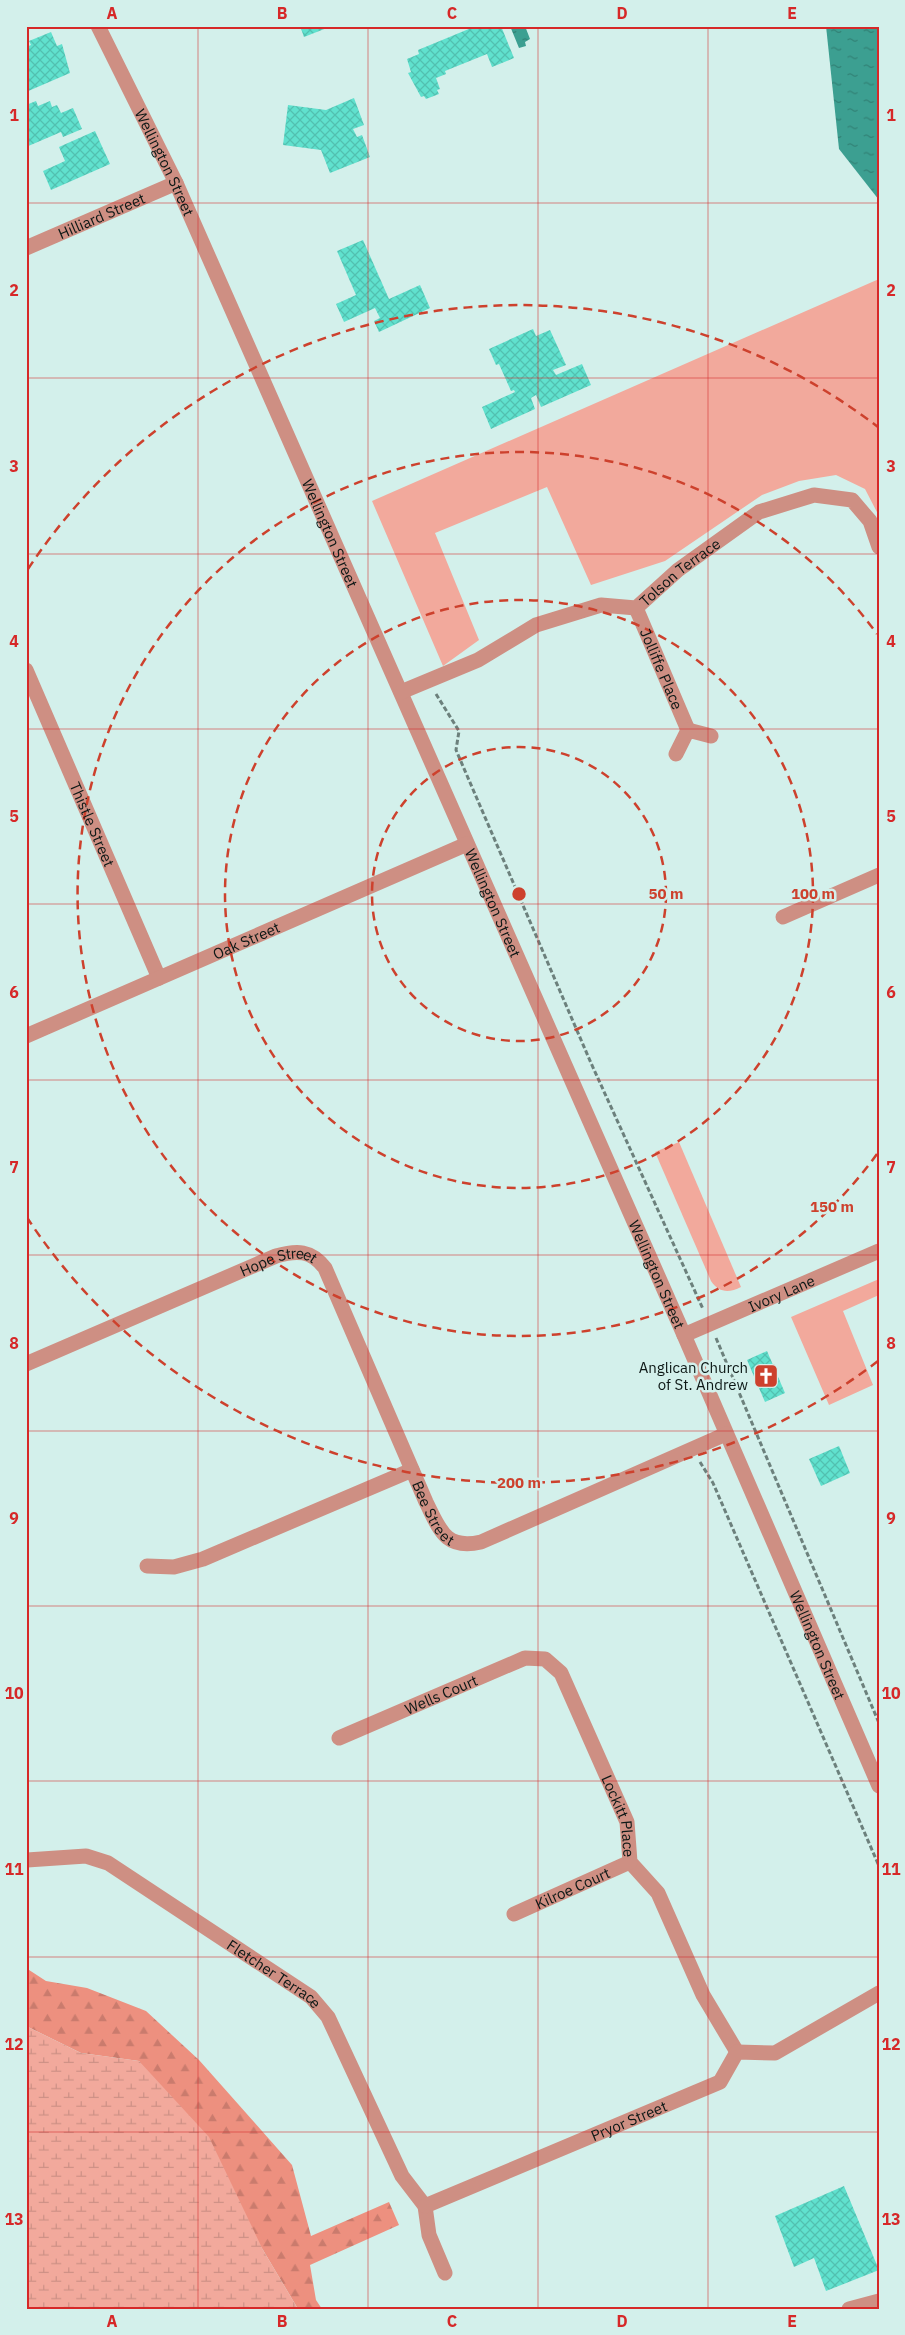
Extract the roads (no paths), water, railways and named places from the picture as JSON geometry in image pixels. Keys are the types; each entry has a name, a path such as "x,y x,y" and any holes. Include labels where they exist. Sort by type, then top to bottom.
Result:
{"street":[{"name":"Wellington Street","path":"98,26 176,183 684,1335 879,1786"},
{"name":"Hilliard Street","path":"26,248 176,183"},
{"name":"Tolson Terrace","path":"401,692 478,660 536,625 601,605 636,608 678,570 759,512 814,495 852,500 870,521 879,547"},
{"name":"Jolliffe Place","path":"636,608 688,730"},
{"name":"Thistle Street","path":"26,670 159,978"},
{"path":"676,754 688,730 711,736"},
{"name":"Oak Street","path":"26,1036 466,844"},
{"path":"783,917 879,875"},
{"name":"Hope Street","path":"26,1364 276,1256 294,1251 312,1254 325,1268 412,1470"},
{"name":"Ivory Lane","path":"684,1335 879,1251"},
{"name":"Bee Street","path":"147,1566 174,1567 203,1559 412,1470 442,1532 452,1541 467,1545 481,1542 726,1434"},
{"name":"Wells Court","path":"339,1738 524,1658 545,1659"},
{"name":"Lockitt Place","path":"545,1659 560,1673 627,1822 630,1862 658,1893 703,1995 737,2052"},
{"name":"Fletcher Terrace","path":"26,1860 86,1856 108,1863 311,1997 328,2017 402,2176 424,2206"},
{"name":"Kilroe Court","path":"514,1914 630,1862"},
{"path":"737,2052 774,2053 879,1993"},
{"name":"Pryor Street","path":"424,2206 720,2082 737,2052"},
{"path":"424,2206 429,2235 444,2273"},
{"path":"849,2309 879,2301"}],"water":[{"path":"510,26 525,26 530,39 525,42 526,46 519,48"},
{"path":"826,26 879,26 879,200 839,149"}],"place":[{"name":"Anglican Church of St. Andrew","path":"766,1376"}]}
